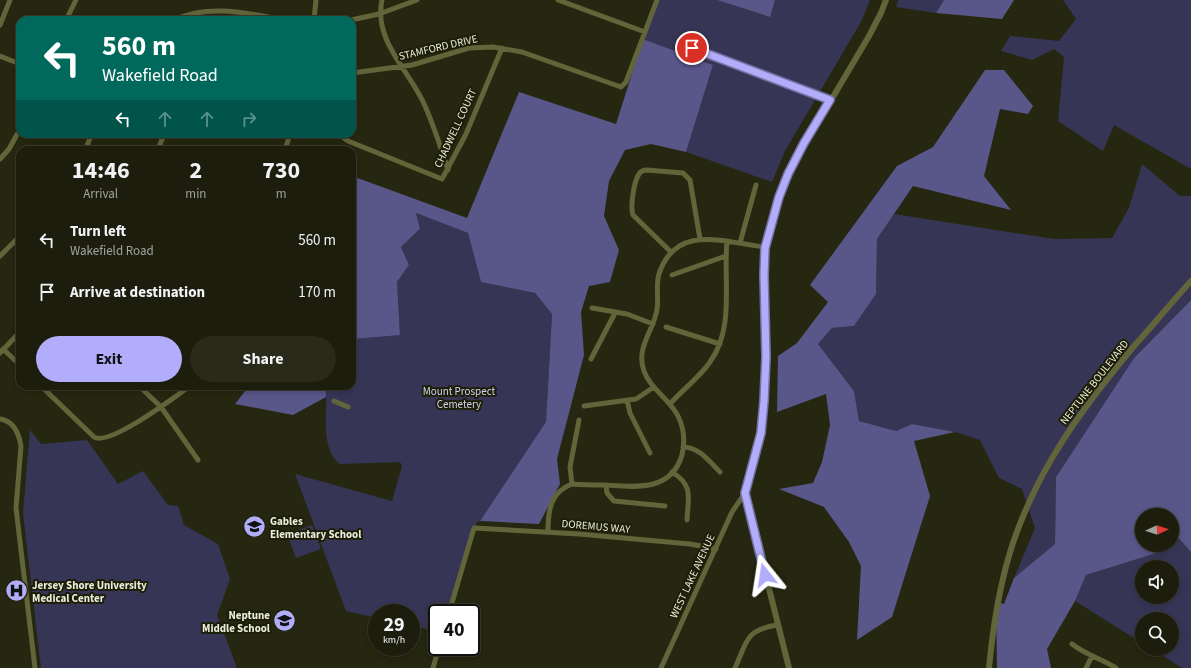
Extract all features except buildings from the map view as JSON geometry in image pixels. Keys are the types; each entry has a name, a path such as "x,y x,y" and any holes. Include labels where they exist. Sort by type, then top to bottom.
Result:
{"street":[{"path":"0,25 10,0"},
{"path":"68,16 76,0"},
{"path":"314,16 316,0"},
{"path":"382,0 379,14 387,42 400,66 415,85 425,104 448,170"},
{"path":"356,19 379,14 417,0"},
{"path":"558,0 645,32 657,0"},
{"path":"789,668 745,493 761,433 764,401 766,357 764,275 765,248 779,197 788,174 804,143 869,36 886,0"},
{"path":"187,16 200,12 217,11 261,16"},
{"name":"STAMFORD DRIVE","path":"356,72 421,62 469,48 502,48 522,52 618,87 624,86 626,82 645,32"},
{"name":"CHADWELL COURT","path":"345,138 442,179 466,134 502,48"},
{"path":"692,48 830,100"},
{"path":"0,56 16,62"},
{"path":"0,159 9,149 16,136"},
{"path":"671,252 633,215 631,211 638,176 642,171 647,170 683,173 688,176 690,180 700,239"},
{"path":"740,243 756,184"},
{"path":"548,532 550,507 553,500 561,490 572,484 646,486 656,484 672,472 681,458 683,447 682,429 679,418 670,404 647,378 641,359 643,345 653,324 657,309 658,277 671,252 691,241 700,239 716,239 765,248"},
{"path":"0,256 16,240"},
{"path":"670,404 708,365 720,344 726,314 727,241"},
{"path":"672,275 726,256"},
{"name":"NEPTUNE BOULEVARD","path":"989,668 996,608 1005,572 1018,531 1038,483 1067,432 1088,402 1191,281"},
{"path":"592,308 635,317 653,324"},
{"path":"591,359 615,312"},
{"path":"666,327 720,344"},
{"path":"16,336 2,351 16,362"},
{"path":"584,406 627,400 642,396 654,387"},
{"path":"46,390 94,437 100,439 124,430 161,407 184,390"},
{"path":"143,390 161,407 198,460"},
{"path":"627,400 630,413 650,453"},
{"path":"334,401 348,407"},
{"path":"0,419 9,423 14,428 19,437 21,446 16,508 35,668"},
{"path":"572,484 570,467 579,420"},
{"path":"683,447 691,447 699,451 720,472"},
{"path":"672,472 682,478 688,486 687,520"},
{"path":"606,485 607,493 614,501 665,506"},
{"name":"WEST LAKE AVENUE","path":"660,668 732,512 745,493"},
{"name":"DOREMUS WAY","path":"452,604 474,528 548,532 690,544 716,549"},
{"path":"735,668 753,632 764,627 777,625"},
{"path":"1072,644 1116,668"},
{"path":"433,668 436,656"},
{"path":"1086,668 1092,656"}],"green space":[{"path":"658,0 717,0 769,17 775,0 870,0 862,20 785,151 772,182 686,152 713,65 643,39"},
{"path":"898,0 944,0 936,13 896,7"},
{"path":"1063,0 1191,0 1191,169 1114,125 1103,151 1058,121 1064,57 1054,49 1032,60 1001,51 1010,36 1059,41 1076,19"},
{"path":"1142,164 1180,196 1191,196 1191,300 1134,358 1056,477 1055,544 1014,578 1035,528 1022,489 999,478 980,440 955,432 912,424 896,431 859,421 854,391 818,344 832,328 854,326 876,294 877,239 894,214 1054,239 1112,238 1129,208"},
{"name":"Mount Prospect Cemetery","path":"416,213 468,233 481,282 535,293 552,314 546,423 480,521 477,522 453,604 428,604 428,629 420,628 420,604 368,604 368,616 346,611 295,474 392,501 402,466 400,462 340,464 333,457 327,438 326,390 356,390 356,338 400,334 397,282 409,265 401,247 420,230"},
{"path":"30,430 41,444 87,440 118,484 143,471 168,505 178,506 184,525 218,544 230,579 217,615 237,668 41,668 23,513"},
{"path":"312,525 321,549 296,558 287,534"},
{"path":"1179,539 1191,552 1191,668 1182,668 1163,656 1179,656 1179,612 1135,612 1135,639 1075,601 1086,575 1160,552 1179,552"}],"shaded area":[{"path":"717,0 775,0 770,17"},
{"path":"944,0 1014,0 1002,19 936,13"},
{"path":"643,39 713,65 686,152 651,144 625,150 609,181 604,216 619,250 610,282 589,286 581,312 584,355 557,459 560,484 539,524 480,521 546,422 552,314 535,293 481,282 468,233 416,213 420,229 401,247 409,265 397,282 400,335 356,339 356,177 467,218 519,92 616,124"},
{"path":"985,70 1004,70 1033,106 1028,114 1000,109 984,176 1011,210 913,186 877,239 876,294 854,326 832,328 818,344 854,391 859,421 896,431 912,424 955,432 914,441 930,496 892,617 857,640 861,566 849,542 824,507 779,489 813,483 822,462 830,425 826,394 777,412 778,356 797,343 828,302 810,285 897,166 933,147"},
{"path":"1191,300 1191,552 1179,539 1179,508 1135,508 1135,552 1160,552 1086,575 1075,601 1047,649 1051,668 997,668 996,602 1004,604 1014,578 1055,544 1056,477 1134,358"},
{"path":"246,390 326,390 326,397 293,415 235,404"}],"place":[{"name":"Gables Elementary School","path":"254,527"},
{"name":"Jersey Shore University Medical Center","path":"16,591"},
{"name":"Neptune Middle School","path":"285,621"}],"route":[{"path":"692,48 830,100 804,143 788,174 779,197 765,248 764,304 766,357 764,401 761,433 745,493 750,519 765,575"}]}
